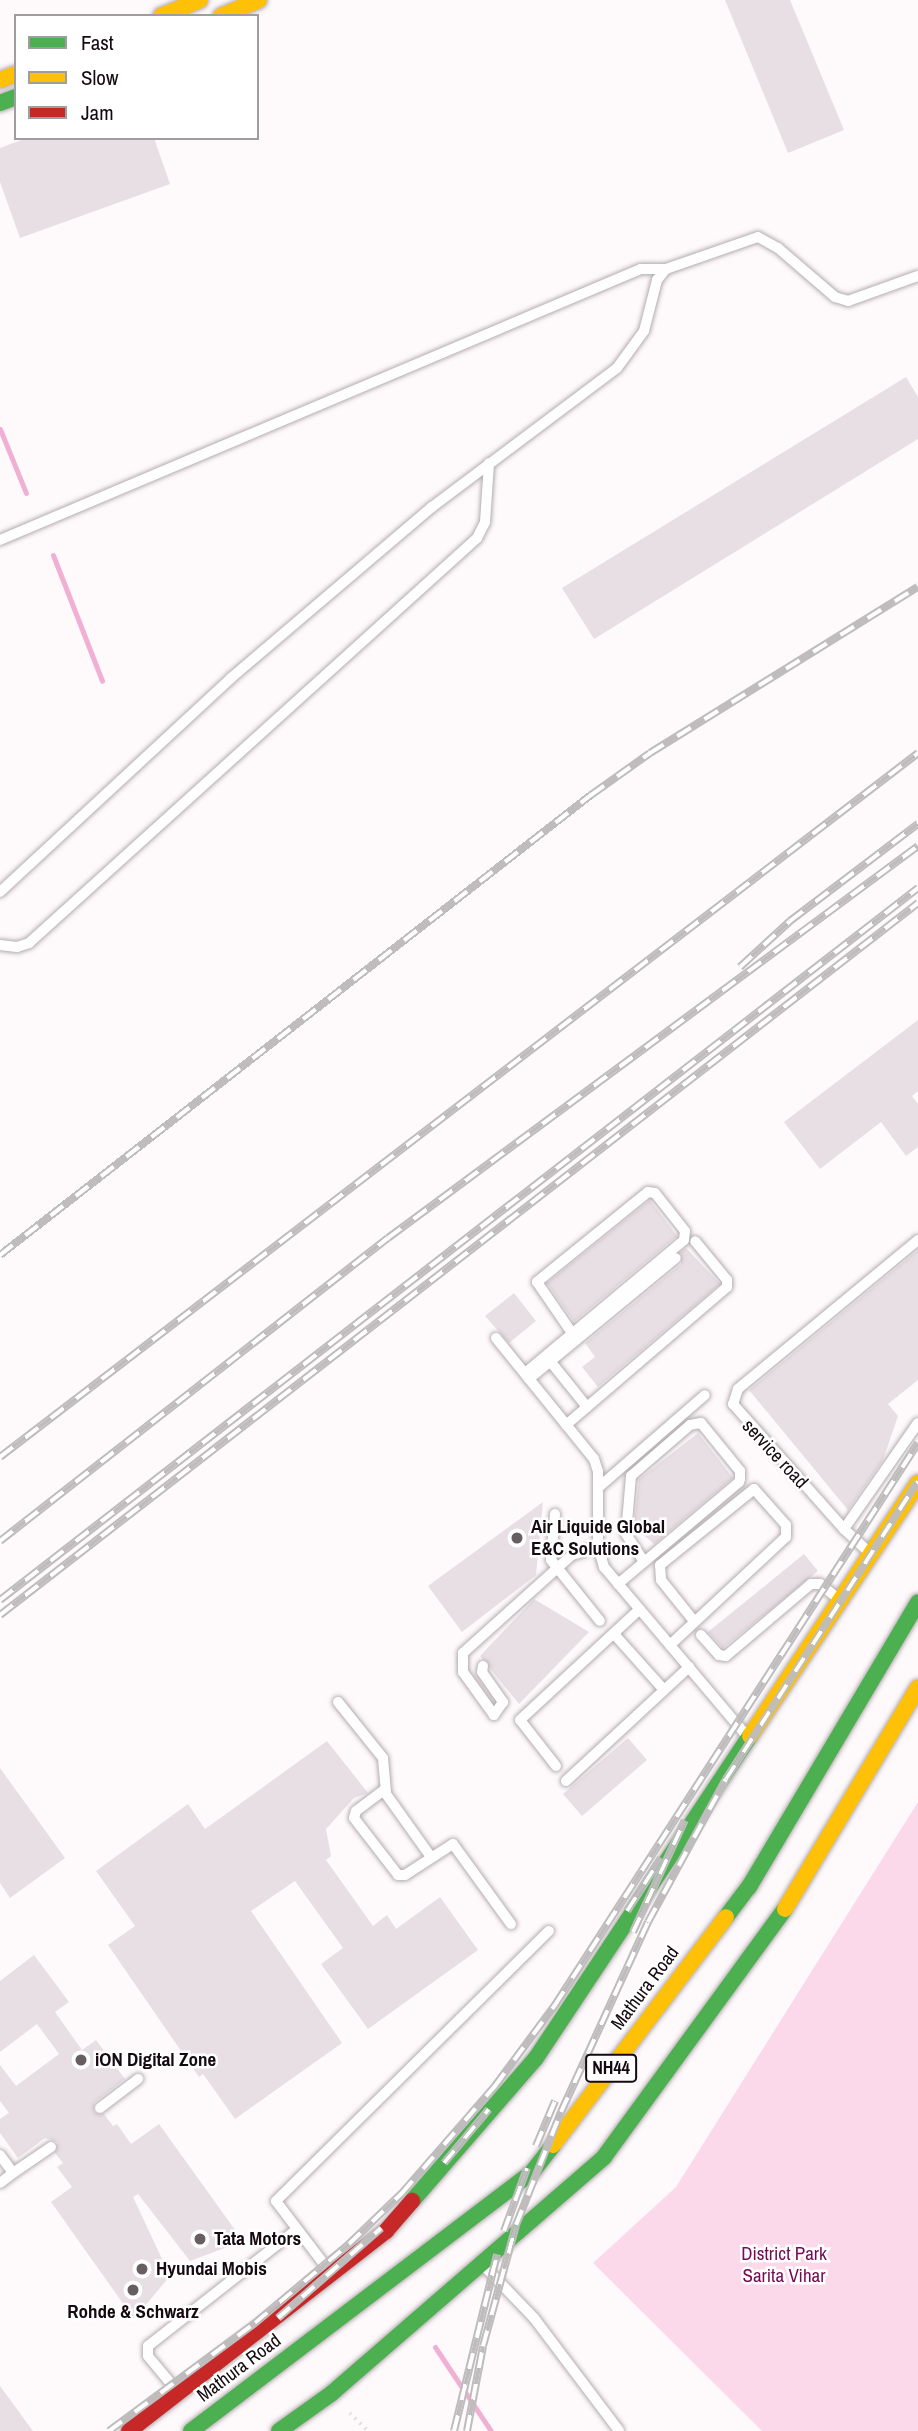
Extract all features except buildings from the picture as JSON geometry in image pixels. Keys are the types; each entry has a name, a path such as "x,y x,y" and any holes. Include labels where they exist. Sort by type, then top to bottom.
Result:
{"main road":[{"path":"166,14 200,0"},
{"path":"224,14 251,2"},
{"path":"129,2431 386,2231 536,2058 918,1483"},
{"name":"Mathura Road","path":"191,2431 533,2171 749,1887 918,1602"},
{"name":"NH44","path":"279,2431 332,2393 483,2266 604,2157 775,1925 918,1688"}],"lane":[{"path":"0,540 641,269 666,268 758,237 778,248 835,297 848,301 918,276"},
{"path":"0,892 231,678 489,463 629,356 644,331 657,280 666,268"},
{"path":"0,945 17,947 29,943 477,538 485,522 489,463"},
{"path":"527,1376 572,1333 684,1240 685,1231 655,1193 648,1192 537,1282 572,1333"},
{"path":"566,1425 727,1287 727,1280 695,1241"},
{"name":"service road","path":"844,1529 736,1411 733,1396 916,1245"},
{"path":"527,1376 550,1362 676,1258"},
{"path":"496,1338 594,1460 599,1487 598,1547 604,1567 749,1738"},
{"path":"550,1362 587,1407"},
{"path":"599,1487 705,1395"},
{"path":"618,1584 740,1479 740,1471 701,1423 690,1425 631,1476 626,1534 643,1562"},
{"path":"871,1554 844,1529 918,1423"},
{"path":"670,1645 786,1537 786,1525 754,1489 658,1569 694,1621"},
{"path":"555,1514 551,1552 556,1569 600,1621"},
{"path":"483,1666 482,1672 503,1702 494,1715 463,1672 463,1653 576,1552 598,1547"},
{"path":"701,1635 719,1655 726,1656 811,1584 820,1584 840,1601"},
{"path":"556,1766 520,1720 640,1609"},
{"path":"614,1634 664,1690"},
{"path":"566,1781 689,1667"},
{"path":"338,1702 383,1758 387,1774 384,1790 356,1811 354,1818 401,1876 447,1845 457,1847 511,1924"},
{"path":"384,1790 431,1857"},
{"path":"331,2274 276,2201 549,1931"},
{"path":"100,2108 138,2079"},
{"path":"0,2183 51,2147"},
{"path":"0,2155 13,2173"},
{"path":"178,2393 148,2356 148,2346 297,2229"},
{"path":"483,2266 534,2318 619,2431"}],"green space":[{"name":"District Park Sarita Vihar","path":"918,1802 918,2431 762,2431 593,2263 676,2187"}],"waterway":[{"path":"0,429 26,493"},
{"path":"53,555 102,681"},
{"path":"435,2347 491,2431"}],"railway":[{"path":"0,1255 591,795 650,753 918,587"},
{"path":"0,1457 918,753"},
{"path":"740,967 790,921 918,824"},
{"path":"0,1541 388,1238 918,846"},
{"path":"0,1600 918,888"},
{"path":"0,1615 918,903"},
{"path":"109,2431 255,2323 349,2244 402,2193 495,2086 555,2005 918,1443"},
{"path":"467,2431 483,2346 516,2225 561,2112 648,1922 726,1779 918,1481"},
{"path":"633,1932 685,1820"},
{"path":"627,1911 661,1858"},
{"path":"536,2146 555,2101"},
{"path":"444,2163 489,2109"},
{"path":"504,2231 527,2168"},
{"path":"278,2318 381,2228"},
{"path":"454,2431 497,2254"}],"traffic: fast":[{"path":"0,103 14,98"},
{"path":"726,1917 749,1887 918,1602"},
{"path":"412,2201 536,2058 750,1736"},
{"path":"279,2431 332,2393 604,2157 785,1909"},
{"path":"191,2431 533,2171 553,2145"}],"traffic: slow":[{"path":"166,14 200,0"},
{"path":"226,14 259,0"},
{"path":"0,80 14,75"},
{"path":"750,1736 918,1483"},
{"path":"785,1909 918,1688"},
{"path":"553,2145 726,1917"}],"traffic: jam":[{"path":"129,2431 386,2231 412,2201"}],"place":[{"name":"Air Liquide Global E&C Solutions","path":"517,1538"},
{"name":"iON Digital Zone","path":"81,2060"},
{"name":"Tata Motors","path":"200,2239"},
{"name":"Hyundai Mobis","path":"142,2269"},
{"name":"Rohde & Schwarz","path":"133,2290"}]}
